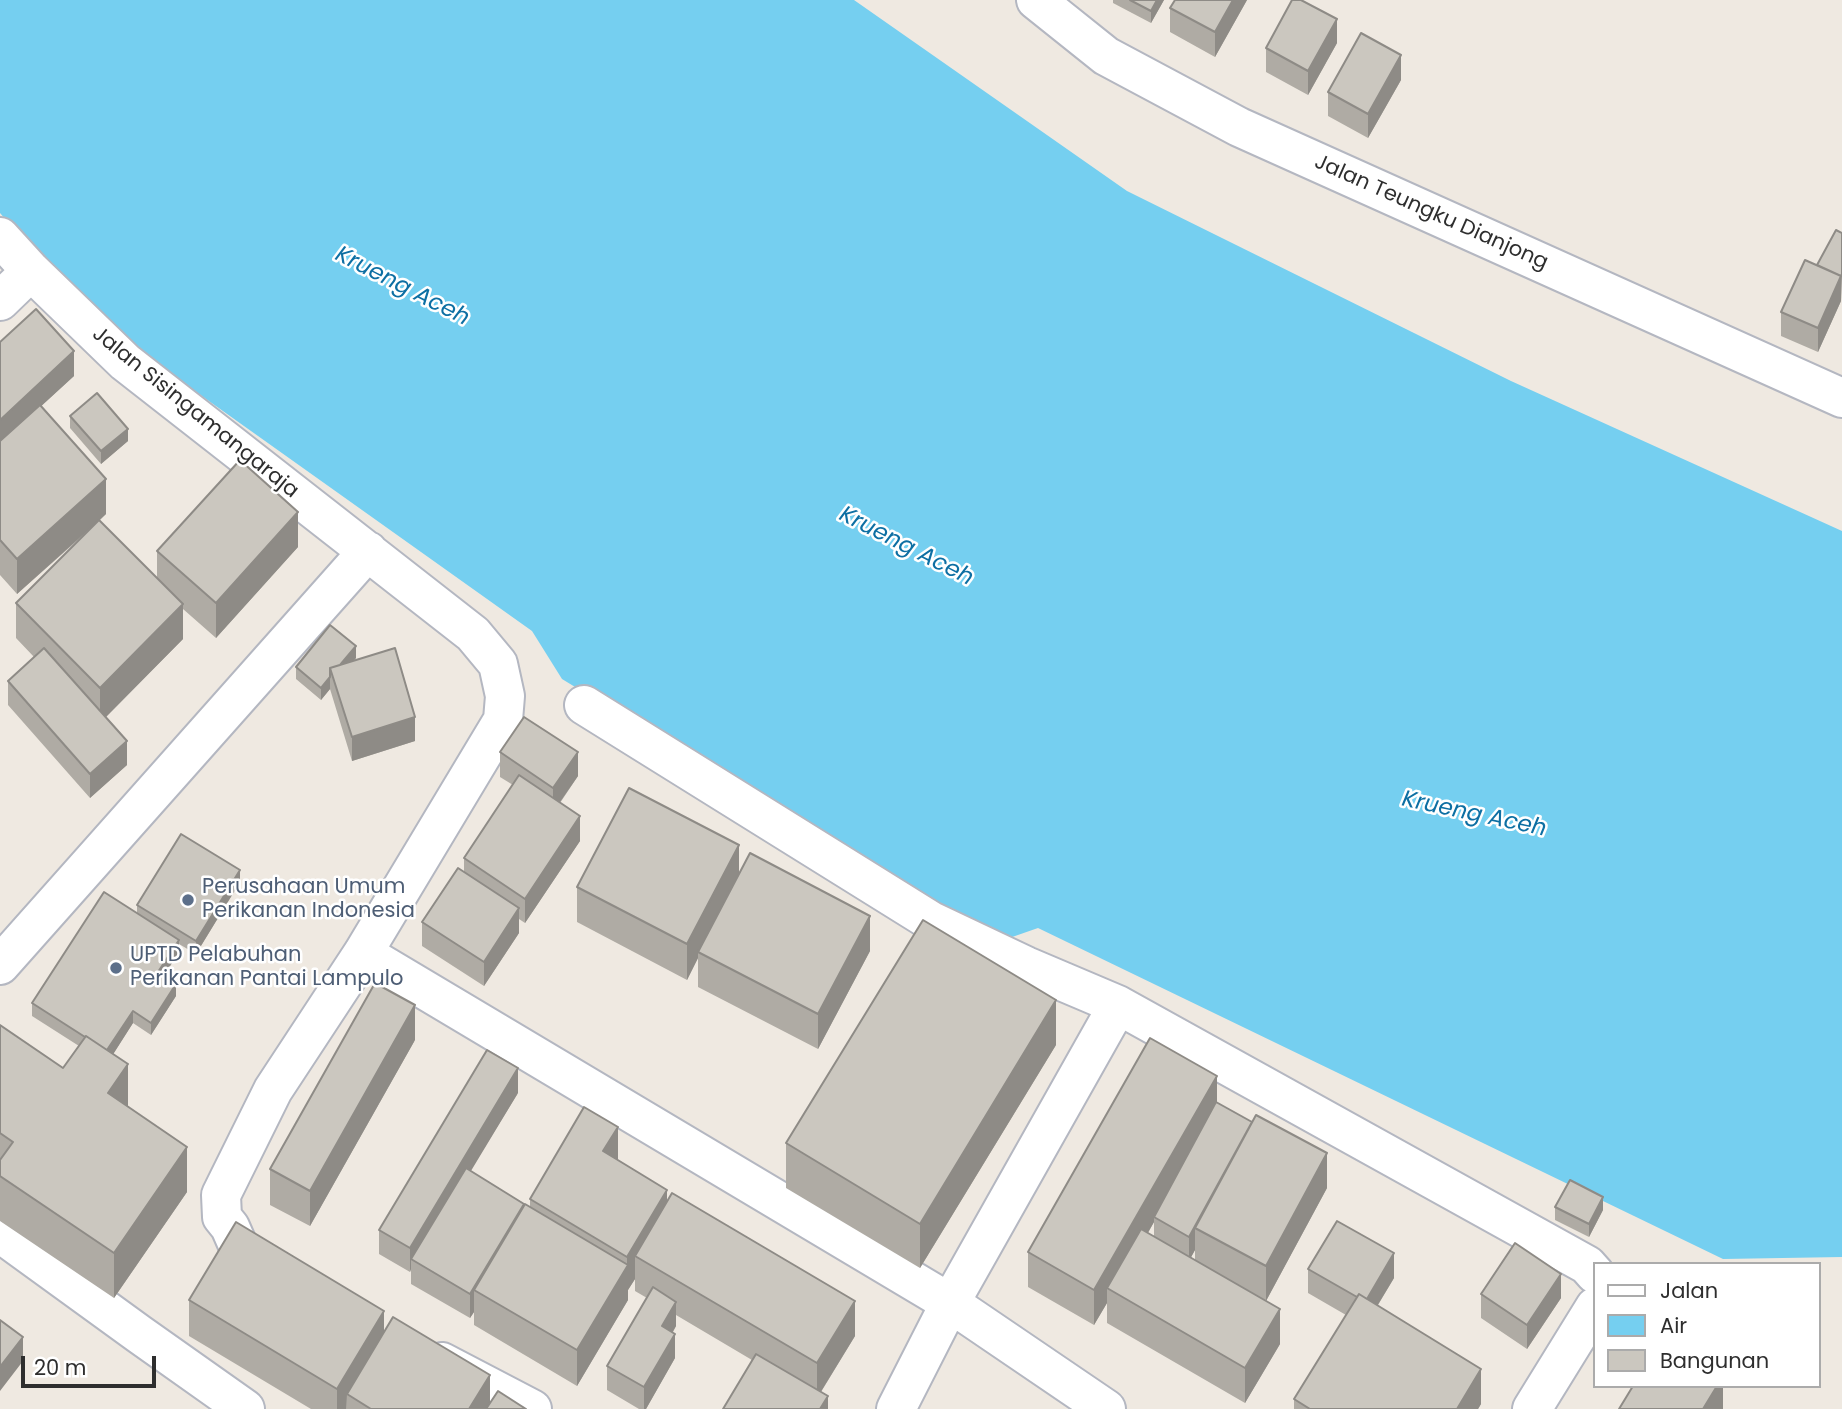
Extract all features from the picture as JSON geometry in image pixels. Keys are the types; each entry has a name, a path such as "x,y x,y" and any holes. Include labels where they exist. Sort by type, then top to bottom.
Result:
{"street":[{"name":"Jalan Teungku Dianjong","path":"1036,0 1106,56 1239,127 1841,395"},
{"name":"Jalan Sisingamangaraja","path":"0,237 31,271 125,362 473,634 498,664 505,696 503,720 363,953 273,1090 221,1195 222,1217 230,1227 244,1259 292,1284"},
{"path":"0,301 31,271"},
{"path":"0,965 368,551"},
{"path":"583,705 931,921 1118,1005 1575,1258 1594,1273"},
{"path":"363,953 950,1303 1105,1409"},
{"path":"896,1409 950,1303 1118,1005"},
{"path":"0,1233 245,1409"},
{"path":"1532,1409 1594,1309"},
{"path":"412,1346 531,1409"}],"water":[{"name":"Krueng Aceh","path":"0,0 854,0 1127,191 1511,381 1842,531 1842,1257 1723,1259 1038,928 995,943 562,679 532,631 88,315 0,213"}],"building":[{"path":"1130,0 1157,0 1151,11"},
{"path":"1175,0 1233,0 1215,32 1170,8"},
{"path":"1292,0 1301,0 1337,19 1308,71 1266,48"},
{"path":"1361,33 1401,55 1368,114 1328,92"},
{"path":"1836,230 1842,233 1841,276 1817,265"},
{"path":"1805,260 1841,276 1818,328 1781,312"},
{"path":"36,309 74,351 0,420 0,342"},
{"path":"97,393 128,429 101,451 70,416"},
{"path":"40,405 106,479 17,559 0,540 0,441"},
{"path":"240,460 298,512 216,603 157,551"},
{"path":"99,520 183,604 100,688 16,603"},
{"path":"330,625 356,646 340,665 330,668 330,677 321,688 296,667"},
{"path":"44,648 127,741 90,774 8,681"},
{"path":"395,648 415,717 352,737 330,668"},
{"path":"524,717 578,752 553,788 500,752"},
{"path":"519,775 580,816 525,899 464,858"},
{"path":"629,788 739,845 687,944 577,887"},
{"name":"Perusahaan Umum Perikanan Indonesia","path":"181,834 240,870 196,941 137,905"},
{"path":"750,853 870,916 818,1014 698,952"},
{"path":"458,868 519,908 484,962 422,922"},
{"name":"UPTD Pelabuhan Perikanan Pantai Lampulo","path":"104,892 179,940 158,972 176,984 151,1023 133,1011 107,1050 32,1003"},
{"path":"923,920 1056,1000 920,1224 786,1143"},
{"path":"375,983 415,1005 310,1191 270,1169"},
{"path":"0,1025 63,1068 86,1036 128,1064 108,1093 187,1147 114,1253 0,1176 0,1160 13,1142 0,1133"},
{"path":"1150,1038 1217,1076 1094,1290 1028,1252"},
{"path":"487,1050 518,1068 410,1248 379,1230"},
{"path":"1216,1102 1252,1122 1189,1237 1154,1217"},
{"path":"584,1107 618,1127 603,1151 667,1190 627,1257 530,1199"},
{"path":"1256,1115 1327,1153 1266,1266 1195,1228"},
{"path":"466,1168 524,1204 470,1294 411,1259"},
{"path":"1570,1180 1603,1197 1589,1224 1555,1207"},
{"path":"672,1193 855,1301 817,1363 635,1256"},
{"path":"525,1204 628,1265 577,1350 474,1290"},
{"path":"1337,1221 1394,1253 1367,1299 1359,1294 1357,1297 1308,1269"},
{"path":"236,1222 384,1311 337,1389 189,1300"},
{"path":"1141,1229 1280,1309 1245,1368 1107,1288"},
{"path":"1515,1243 1561,1274 1527,1325 1481,1294"},
{"path":"653,1287 676,1302 662,1326 675,1334 644,1387 607,1366"},
{"path":"1359,1294 1481,1369 1457,1409 1310,1409 1294,1399"},
{"path":"393,1317 490,1375 469,1409 371,1409 347,1394"},
{"path":"0,1320 23,1337 0,1367"},
{"path":"756,1354 828,1396 820,1409 723,1409"},
{"path":"1632,1388 1716,1388 1703,1409 1619,1409"},
{"path":"498,1391 526,1409 486,1409"}],"place":[{"name":"Perusahaan Umum Perikanan Indonesia","path":"188,900"},
{"name":"UPTD Pelabuhan Perikanan Pantai Lampulo","path":"116,968"}]}
